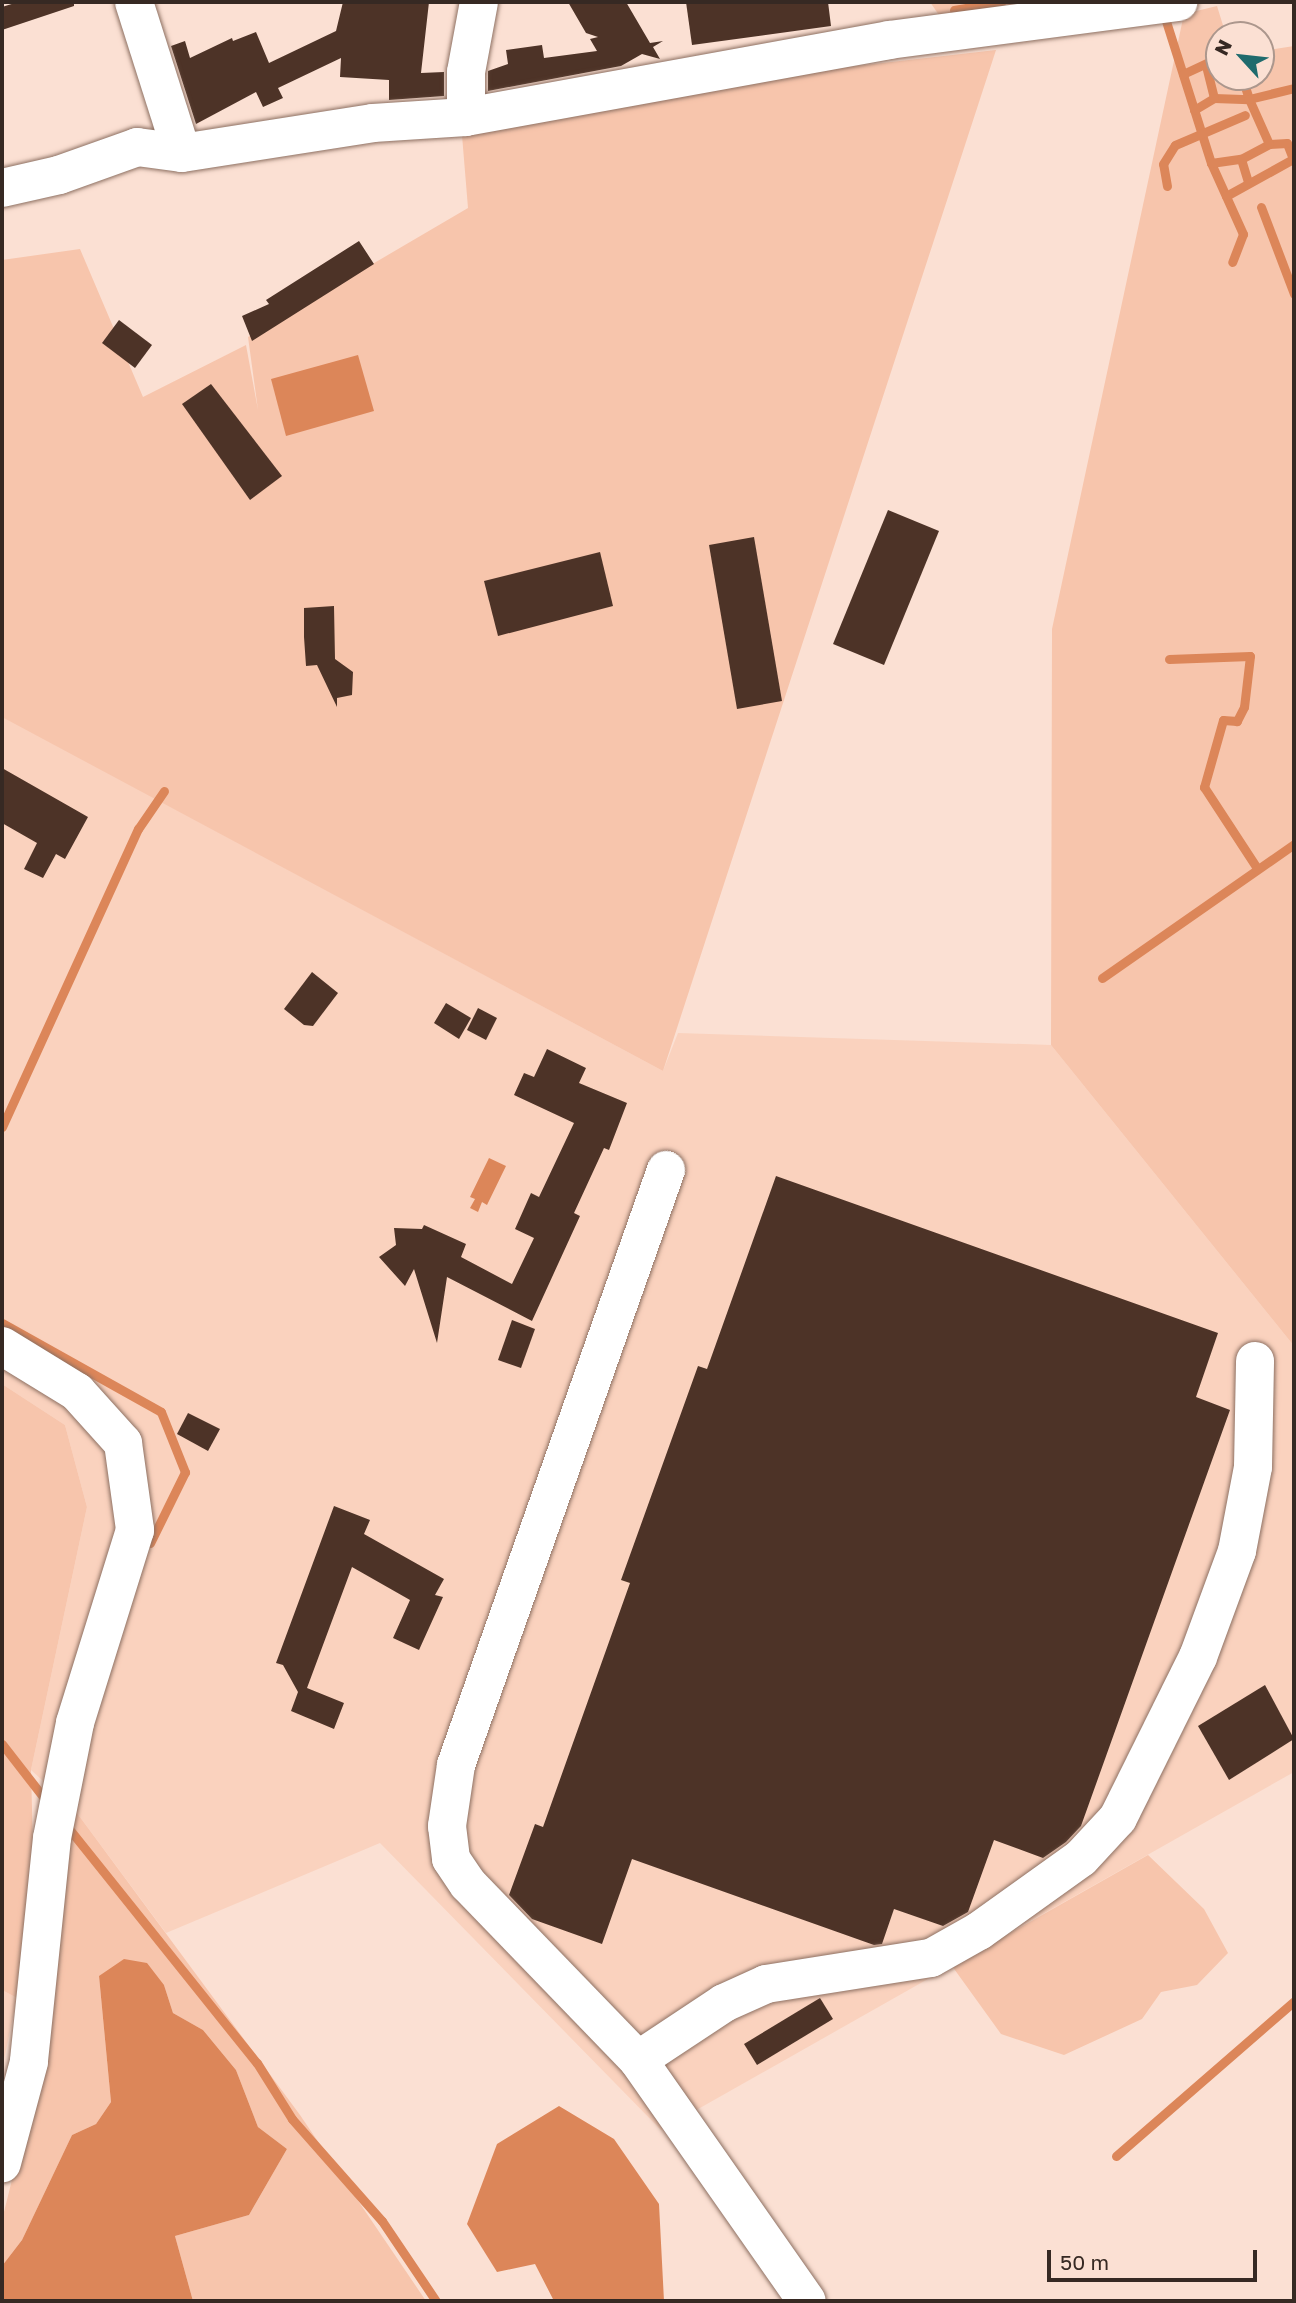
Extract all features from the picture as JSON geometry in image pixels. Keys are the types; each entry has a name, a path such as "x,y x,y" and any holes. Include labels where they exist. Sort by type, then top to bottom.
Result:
{"street":[{"path":"134,2 182,153"},
{"path":"466,117 466,72 479,2"},
{"path":"2,188 137,147 182,153 373,123 466,117 890,40 1179,2"},
{"path":"666,1170 456,1765 447,1826 451,1859 468,1884 638,2060 807,2301"},
{"path":"2,1346 77,1392 123,1443 135,1530 75,1723 52,1838 29,2062 2,2163"},
{"path":"638,2060 724,2003 766,1984 931,1958 979,1931 1081,1858 1118,1818 1198,1657 1237,1551 1254,1467 1255,1361"}],"shaded area":[{"path":"930,2 1070,2 941,18"},
{"path":"1217,6 1222,21 1205,21 1205,91 1275,91 1275,49 1294,46 1294,1346 1051,1045 1052,629 1184,14"},
{"path":"996,50 663,1071 2,717 2,260 80,249 143,397 246,345 258,410 248,337 468,208 460,111"},
{"path":"358,355 374,411 286,436 271,379"},
{"path":"2,716 663,1071 678,1033 1051,1045 1294,1346 1294,1772 661,2130 380,1843 166,1933 74,1809 31,1770 87,1507 65,1425 2,1384"},
{"path":"489,1158 506,1166 487,1205 482,1202 478,1212 470,1208 475,1199 470,1197"},
{"path":"2,1384 65,1425 87,1507 31,1770 34,1887 17,1998 2,1990"},
{"path":"74,1809 300,2115 426,2301 193,2301 175,2236 249,2215 287,2149 258,2127 236,2070 203,2030 173,2013 164,1985 99,1976 111,2102 96,2124 72,2135 22,2240 2,2266 2,2220 41,2063"},
{"path":"1148,1855 1204,1909 1228,1953 1197,1985 1161,1992 1142,2019 1064,2055 1001,2034 952,1966"},
{"path":"124,1959 147,1963 164,1985 173,2013 203,2030 236,2070 258,2127 287,2149 249,2215 175,2236 193,2301 2,2301 2,2266 22,2240 72,2135 96,2124 111,2102 99,1976"},
{"path":"2,1990 17,1998 2,2069"},
{"path":"559,2106 614,2139 659,2204 664,2301 554,2301 535,2264 497,2272 467,2224 497,2144"}],"building":[{"path":"18,2 74,2 74,6 2,30 2,7"},
{"path":"343,2 429,2 421,73 444,72 444,96 389,100 389,80 340,77 341,58 278,88 283,98 263,107 256,92 196,124 171,46 185,41 190,58 232,38 233,41 256,32 269,63 336,31"},
{"path":"568,2 626,2 650,43 663,41 653,47 660,59 642,54 621,66 488,91 488,71 508,64 506,50 542,45 544,58 597,51 590,39 598,37 586,33"},
{"path":"686,2 828,2 831,26 692,45"},
{"path":"359,241 374,264 252,341 242,316 269,304 266,300"},
{"path":"119,320 152,345 135,368 102,343"},
{"path":"211,384 282,476 250,500 182,404"},
{"path":"888,510 939,531 884,665 833,644"},
{"path":"754,537 782,701 737,709 709,545"},
{"path":"600,552 613,606 498,636 484,581"},
{"path":"334,606 335,659 353,672 352,695 337,698 337,707 317,665 306,666 304,637 304,608"},
{"path":"2,768 88,817 65,859 56,854 43,878 24,869 37,843 2,823"},
{"path":"312,972 338,993 313,1026 304,1025 284,1009"},
{"path":"446,1003 471,1018 459,1039 434,1023"},
{"path":"478,1008 497,1018 486,1040 467,1030"},
{"path":"547,1049 586,1068 579,1083 627,1103 609,1150 604,1148 574,1213 580,1216 532,1321 447,1277 437,1343 414,1269 405,1286 379,1257 396,1245 394,1228 422,1229 424,1225 466,1244 461,1257 512,1284 534,1238 515,1229 531,1193 539,1197 574,1123 514,1095 524,1073 534,1077"},
{"path":"776,1176 1218,1333 1196,1397 1230,1410 1081,1826 1066,1842 1043,1858 994,1840 968,1912 943,1926 894,1909 882,1944 874,1945 632,1859 602,1944 532,1919 509,1895 535,1824 543,1827 630,1583 621,1580 698,1366 707,1369"},
{"path":"512,1320 535,1329 521,1368 498,1360"},
{"path":"188,1413 220,1429 208,1451 177,1434"},
{"path":"334,1506 370,1520 364,1534 444,1579 435,1595 443,1597 419,1650 393,1638 410,1600 352,1567 307,1688 344,1703 334,1729 291,1711 298,1692 283,1665 276,1663"},
{"path":"1265,1685 1294,1739 1229,1780 1198,1726"},
{"path":"820,1998 833,2019 757,2065 744,2044"}],"waterway":[{"path":"954,10 1001,2"},
{"path":"1169,17 1165,18 1211,163 1243,234 1232,262"},
{"path":"1183,74 1205,64"},
{"path":"1226,196 1293,159 1287,143 1269,144 1249,99 1294,88"},
{"path":"1194,110 1214,98 1212,91"},
{"path":"1214,98 1249,99 1246,91"},
{"path":"1167,186 1163,164 1175,145 1245,115"},
{"path":"1211,163 1241,159 1269,144"},
{"path":"1241,159 1248,182"},
{"path":"1261,207 1294,294"},
{"path":"1169,659 1250,656 1244,707 1237,721 1223,720 1204,787 1257,868"},
{"path":"2,1127 138,829 164,791"},
{"path":"1102,978 1294,844"},
{"path":"2,1323 161,1412 185,1472 150,1543"},
{"path":"2,1744 48,1803"},
{"path":"66,1825 257,2063 292,2119 382,2221 436,2301"},
{"path":"1116,2156 1294,2001"}]}
